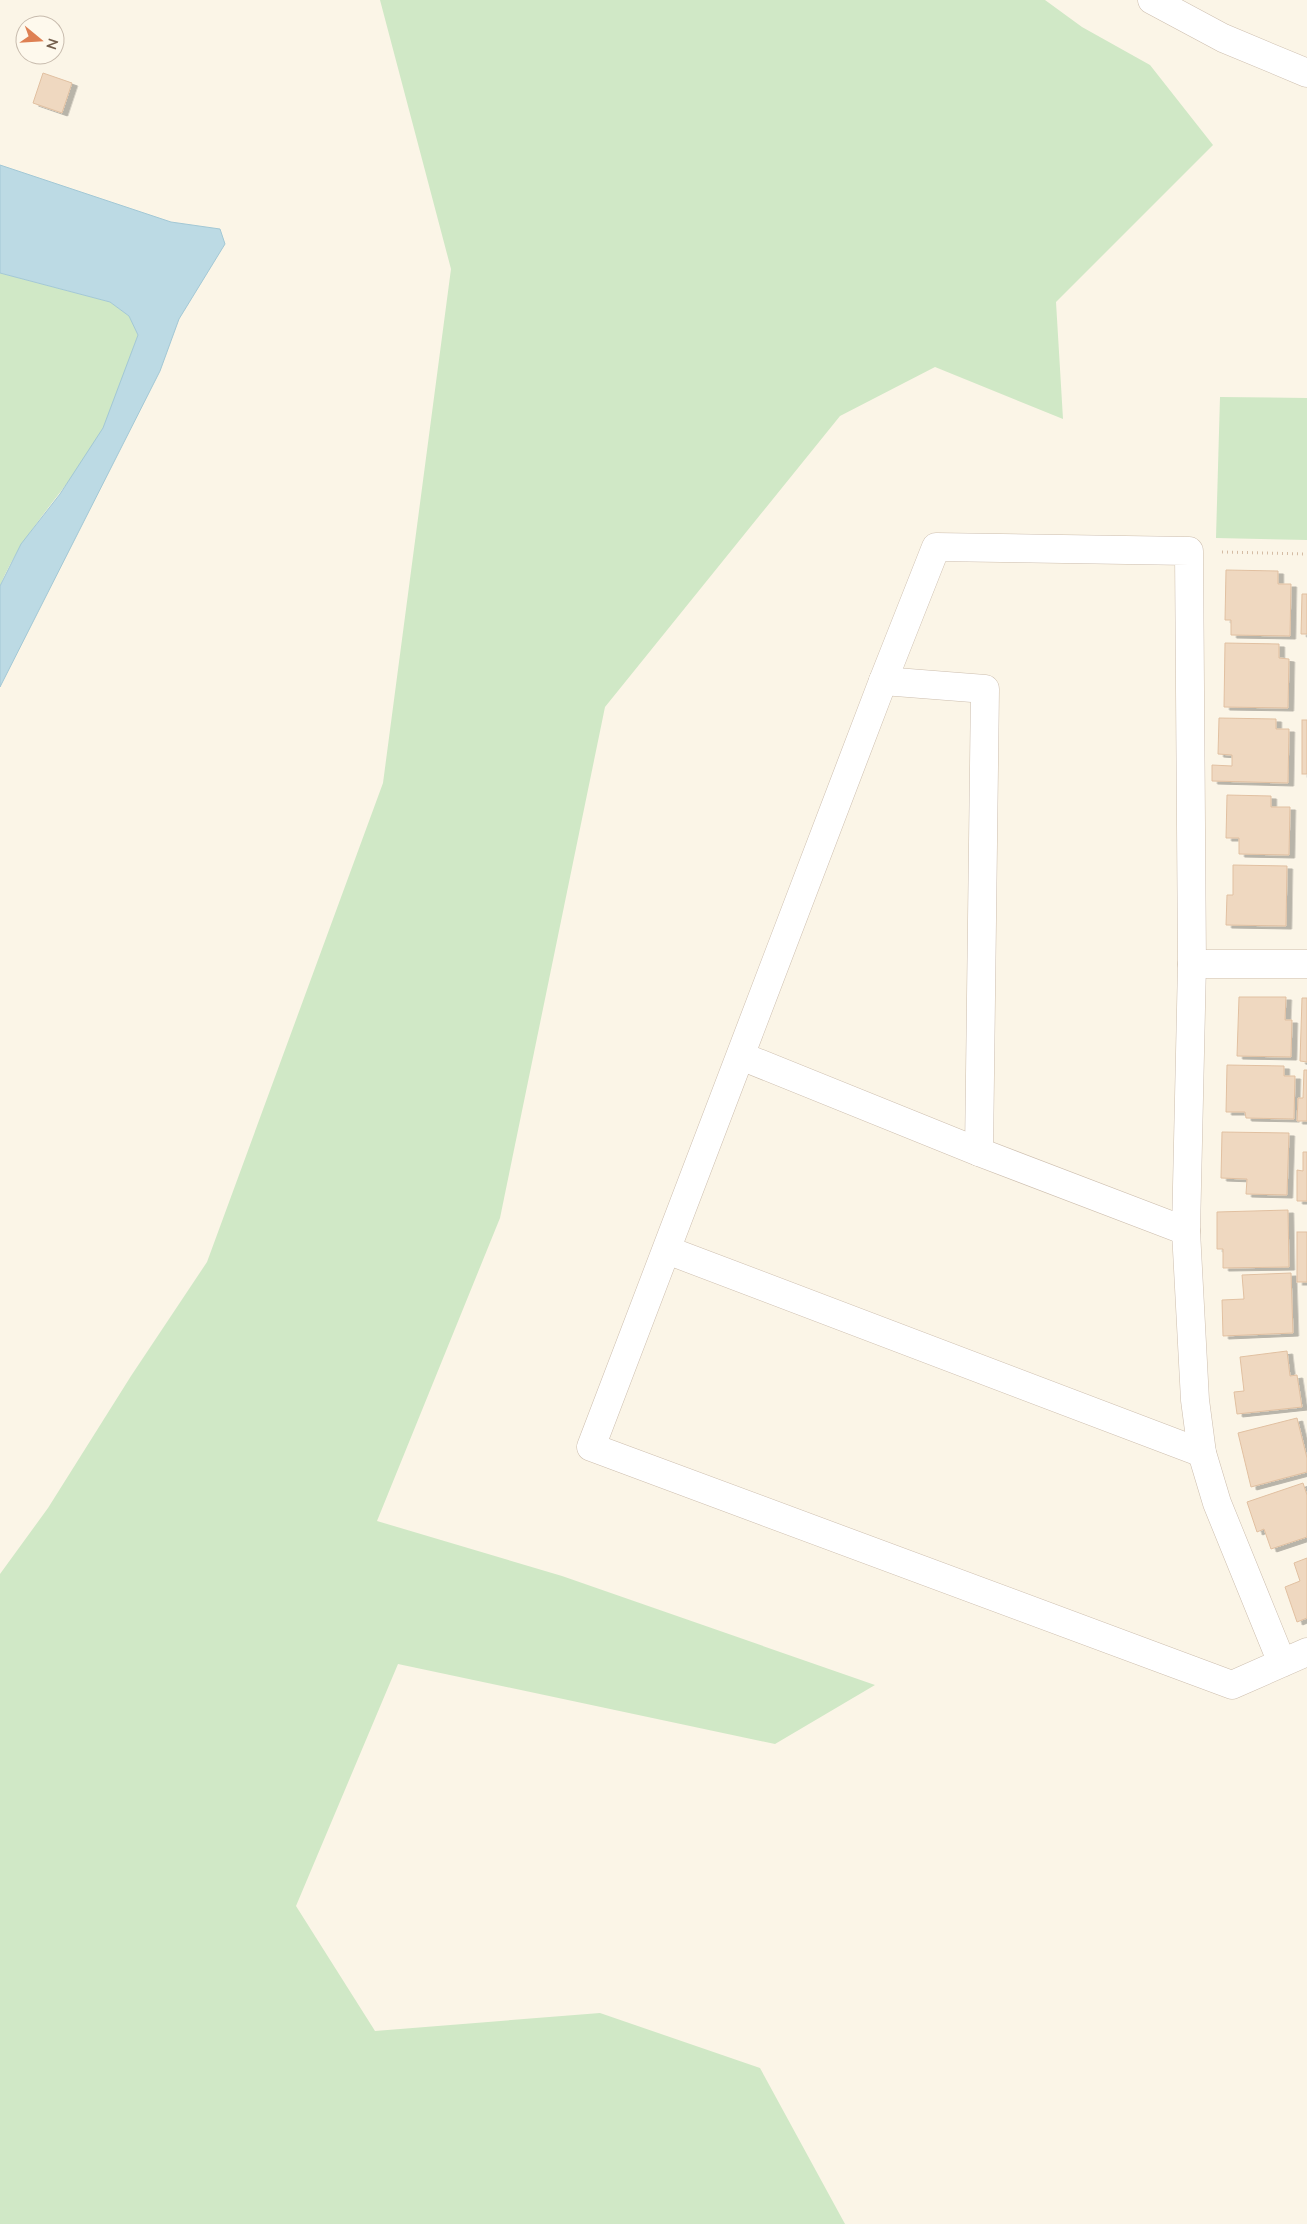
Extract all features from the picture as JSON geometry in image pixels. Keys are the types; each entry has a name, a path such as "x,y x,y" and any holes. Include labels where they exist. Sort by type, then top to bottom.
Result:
{"street":[{"path":"1152,0 1222,38 1307,73"},
{"path":"1282,1663 1218,1503 1202,1453 1195,1400 1186,1231 1192,964 1189,551 936,547 591,1447 1232,1685 1282,1663 1307,1652"},
{"path":"883,682 985,689 979,1152"},
{"path":"1192,964 1307,964"},
{"path":"741,1056 979,1152 1186,1231"},
{"path":"667,1250 1202,1453"}],"path":[{"path":"1189,551 1307,554"}],"green space":[{"path":"380,0 1045,0 1082,27 1150,65 1213,145 1056,302 1063,419 935,367 840,416 605,707 500,1218 377,1521 562,1576 875,1685 775,1744 398,1664 296,1906 375,2031 600,2013 760,2068 845,2224 0,2224 0,1574 48,1508 131,1376 207,1262 383,783 451,269"},
{"path":"0,273 110,302 129,316 138,335 103,429 78,469 22,544 0,586"},
{"path":"1220,397 1307,398 1307,540 1216,538"}],"water":[{"path":"0,165 171,222 220,229 225,244 179,319 160,371 0,687 0,586 21,544 60,494 103,428 138,335 129,316 110,302 0,273"}],"building":[{"path":"43,73 72,83 62,113 33,103"},
{"path":"1226,570 1278,571 1278,584 1291,584 1290,636 1231,635 1231,620 1225,620"},
{"path":"1302,594 1307,594 1307,634 1301,634"},
{"path":"1225,643 1279,644 1279,658 1289,659 1288,708 1224,707"},
{"path":"1219,718 1276,719 1276,729 1289,729 1288,783 1212,781 1212,765 1232,766 1232,755 1218,754"},
{"path":"1302,720 1307,720 1307,774 1302,774"},
{"path":"1227,795 1271,796 1271,807 1290,807 1289,855 1239,854 1239,838 1226,838"},
{"path":"1233,865 1287,866 1286,926 1226,925 1227,895 1233,895"},
{"path":"1239,997 1286,997 1285,1020 1292,1020 1291,1057 1237,1056"},
{"path":"1302,998 1307,998 1307,1062 1300,1061"},
{"path":"1227,1065 1284,1066 1284,1076 1295,1076 1294,1119 1246,1118 1245,1112 1226,1112"},
{"path":"1304,1070 1307,1070 1307,1121 1297,1121 1298,1098 1303,1098"},
{"path":"1222,1132 1289,1133 1287,1195 1246,1194 1247,1179 1221,1178"},
{"path":"1303,1152 1307,1152 1307,1201 1297,1201 1297,1170 1303,1171"},
{"path":"1288,1210 1289,1267 1223,1268 1223,1249 1217,1249 1217,1212"},
{"path":"1297,1232 1307,1232 1307,1282 1297,1282"},
{"path":"1291,1273 1293,1333 1223,1336 1222,1300 1244,1299 1242,1275"},
{"path":"1287,1351 1290,1376 1297,1375 1302,1407 1237,1414 1234,1392 1244,1391 1240,1357"},
{"path":"1297,1418 1307,1458 1307,1472 1251,1487 1238,1433"},
{"path":"1303,1483 1307,1495 1307,1537 1271,1549 1264,1529 1257,1532 1247,1502"},
{"path":"1307,1558 1307,1618 1297,1622 1285,1587 1300,1581 1294,1563"}]}
